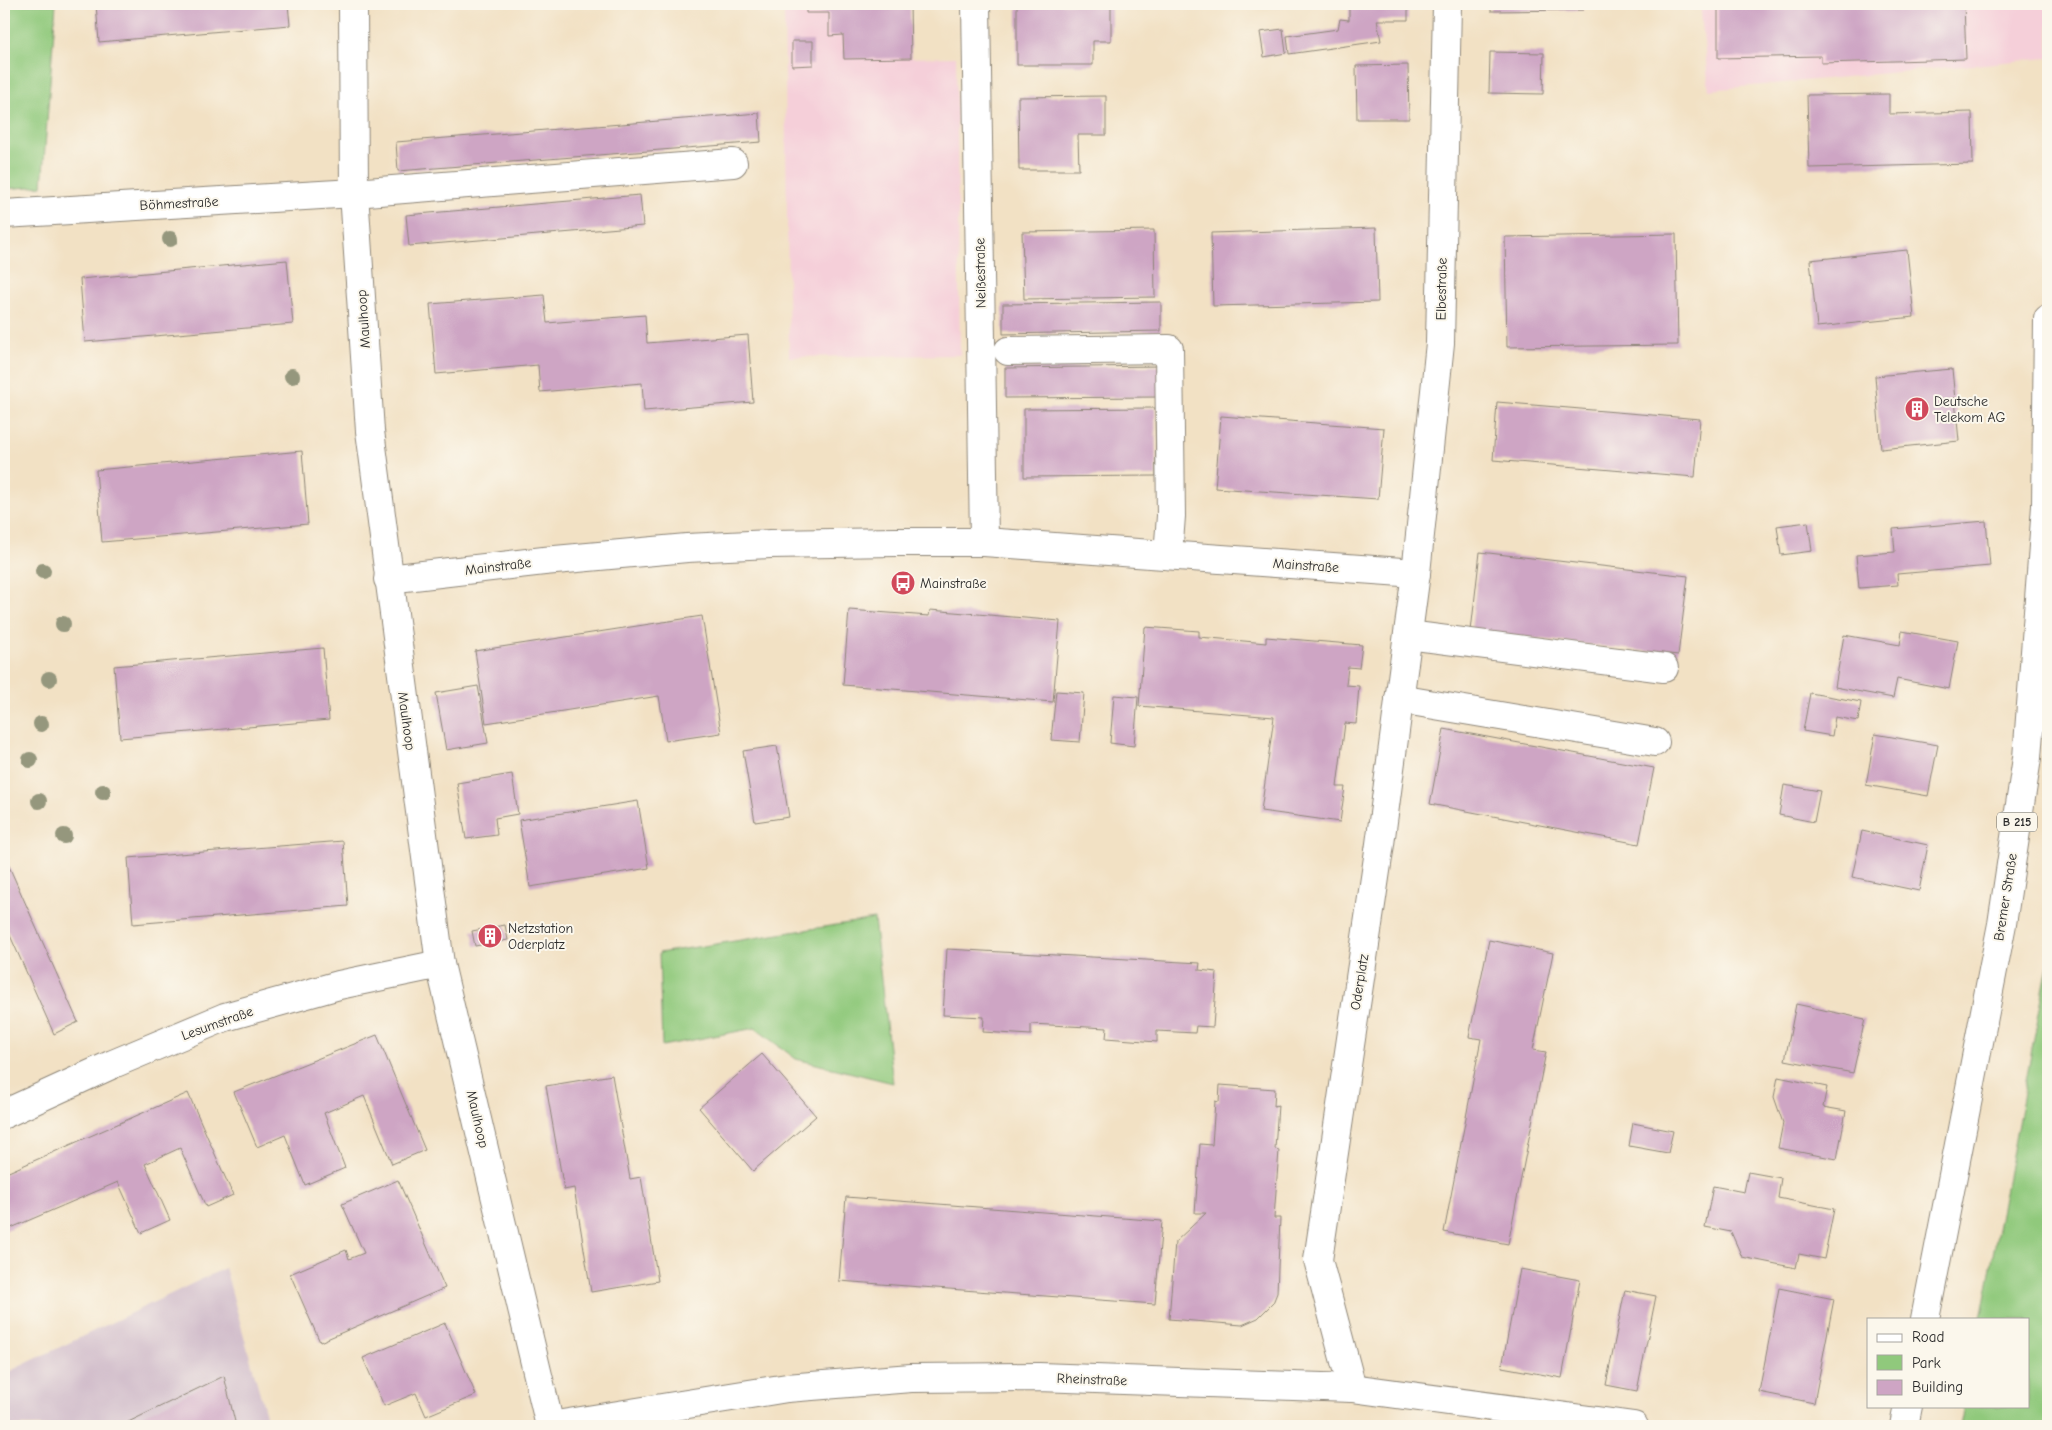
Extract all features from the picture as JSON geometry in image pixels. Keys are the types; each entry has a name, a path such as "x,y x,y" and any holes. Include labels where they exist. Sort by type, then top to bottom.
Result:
{"street":[{"name":"Maulhoop","path":"353,4 354,193 370,431 440,964 550,1426"},
{"name":"Neißestraße","path":"976,4 984,542"},
{"name":"Elbestraße","path":"1416,573 1440,342 1448,4"},
{"name":"Böhmestraße","path":"4,214 354,193 733,163"},
{"name":"Bremer Straße","path":"1925,1318 1999,942 2027,758 2046,506 2048,319"},
{"path":"1008,351 1169,349 1172,516 1168,555"},
{"name":"Mainstraße","path":"388,579 544,561 687,548 780,544 984,542 1416,573"},
{"name":"Oderplatz","path":"1352,1388 1318,1260 1377,862 1416,573"},
{"path":"1408,635 1664,668"},
{"path":"1399,698 1655,742"},
{"name":"Lesumstraße","path":"4,1114 113,1064 225,1017 339,985 440,964"},
{"name":"Rheinstraße","path":"550,1426 787,1388 911,1378 1039,1377 1352,1388 1634,1426"},
{"path":"1904,1426 1908,1408"}],"shaded area":[{"path":"784,4 806,4 807,13 829,13 829,35 843,35 844,59 956,57 960,355 789,357"},
{"path":"1700,4 2048,4 2048,58 1709,90"},
{"path":"225,1268 269,1426 4,1426 4,1374"}],"green space":[{"path":"4,4 56,4 42,186 4,189"},
{"path":"874,919 893,1083 796,1059 755,1028 662,1046 659,953"},
{"path":"2048,965 2048,1426 1960,1426 1964,1408 2030,1408 2030,1318 1981,1318"}],"building":[{"path":"96,4 288,4 290,25 99,42"},
{"path":"806,4 910,4 911,58 844,59 843,35 829,36 829,13 806,13"},
{"path":"1017,4 1111,4 1111,41 1093,41 1093,65 1017,65"},
{"path":"1349,4 1408,4 1408,20 1377,20 1381,41 1289,54 1287,36 1338,29 1340,19 1349,20"},
{"path":"1491,4 1583,4 1583,10 1491,11"},
{"path":"1718,4 1964,4 1966,59 1821,63 1821,56 1718,58"},
{"path":"1283,29 1286,53 1264,57 1260,32"},
{"path":"792,41 813,41 813,65 792,66"},
{"path":"1490,52 1544,53 1543,94 1489,93"},
{"path":"1408,65 1409,119 1357,119 1356,66"},
{"path":"1889,94 1889,114 1972,112 1973,164 1809,168 1807,95"},
{"path":"1106,96 1106,135 1078,135 1079,170 1019,170 1018,97"},
{"path":"759,113 761,142 398,171 396,142"},
{"path":"640,195 643,226 409,246 406,215"},
{"path":"1376,228 1378,302 1213,306 1211,233"},
{"path":"1154,230 1155,297 1024,299 1022,232"},
{"path":"1676,234 1678,345 1507,347 1505,237"},
{"path":"1907,250 1914,317 1817,327 1810,260"},
{"path":"287,260 293,324 85,342 80,279"},
{"path":"544,295 547,323 645,315 647,343 748,335 753,402 644,411 642,383 540,392 538,365 436,374 430,304"},
{"path":"1161,302 1161,331 1003,334 1003,304"},
{"path":"1161,366 1161,397 1005,398 1005,368"},
{"name":"Deutsche Telekom AG","path":"1952,369 1959,441 1881,449 1875,376"},
{"path":"1497,402 1700,419 1695,477 1493,460"},
{"path":"1155,408 1156,476 1024,477 1024,409"},
{"path":"1221,416 1384,428 1378,499 1215,488"},
{"path":"302,451 308,524 102,542 96,470"},
{"path":"1986,521 1990,566 1897,574 1898,585 1859,588 1856,555 1895,552 1893,529"},
{"path":"1808,522 1812,551 1781,555 1777,526"},
{"path":"1480,552 1688,576 1678,655 1471,631"},
{"path":"849,610 929,616 930,610 1060,621 1053,702 843,685"},
{"path":"702,616 721,733 666,741 659,696 486,723 475,651"},
{"path":"1145,627 1199,631 1199,637 1266,643 1266,637 1362,645 1359,668 1348,667 1346,685 1359,686 1356,724 1345,723 1337,787 1345,787 1340,822 1261,811 1274,717 1139,706"},
{"path":"1902,631 1958,641 1949,689 1897,679 1893,698 1835,687 1844,635 1900,645"},
{"path":"323,648 329,720 120,738 114,666"},
{"path":"478,686 488,743 446,750 436,693"},
{"path":"1056,691 1084,693 1080,742 1051,740"},
{"path":"1810,693 1861,702 1858,721 1835,717 1832,736 1803,731"},
{"path":"1114,695 1138,697 1134,746 1110,743"},
{"path":"1444,729 1654,768 1639,844 1430,804"},
{"path":"1875,734 1938,745 1928,796 1866,785"},
{"path":"777,746 789,817 755,822 743,751"},
{"path":"512,774 518,814 495,818 497,835 466,839 457,783"},
{"path":"1784,785 1820,791 1814,822 1779,815"},
{"path":"638,801 649,868 530,887 519,820"},
{"path":"1862,831 1928,845 1919,891 1852,877"},
{"path":"343,841 348,906 133,924 128,858"},
{"path":"4,855 78,1022 54,1034 4,922"},
{"name":"Netzstation Oderplatz","path":"505,925 508,940 475,946 472,931"},
{"path":"1489,940 1553,953 1533,1050 1546,1052 1508,1244 1444,1232 1481,1039 1469,1037"},
{"path":"947,949 1200,963 1199,970 1217,972 1213,1027 1196,1026 1195,1033 1157,1031 1157,1042 1106,1038 1107,1028 1031,1024 1031,1035 983,1032 984,1017 943,1015"},
{"path":"1796,1004 1865,1019 1853,1073 1785,1060"},
{"path":"377,1035 425,1150 392,1164 364,1096 324,1113 345,1168 305,1185 285,1135 257,1147 234,1092"},
{"path":"762,1054 816,1116 753,1171 699,1108"},
{"path":"612,1075 630,1179 641,1177 658,1281 591,1292 574,1188 564,1190 546,1086"},
{"path":"1778,1077 1827,1087 1823,1107 1846,1111 1837,1159 1778,1148 1783,1123 1774,1097"},
{"path":"1220,1085 1275,1089 1274,1106 1278,1105 1275,1149 1279,1150 1274,1218 1280,1218 1277,1293 1273,1303 1258,1318 1242,1325 1169,1319 1175,1242 1206,1213 1195,1213 1200,1144 1212,1145 1215,1101 1219,1102"},
{"path":"188,1093 233,1195 206,1207 180,1148 145,1164 170,1220 141,1233 118,1182 4,1231 4,1174"},
{"path":"1633,1123 1673,1131 1668,1153 1629,1146"},
{"path":"1748,1172 1781,1178 1778,1198 1834,1209 1824,1259 1799,1254 1796,1268 1742,1257 1731,1232 1705,1227 1713,1186 1744,1192"},
{"path":"398,1180 445,1288 320,1342 290,1274 346,1250 349,1259 364,1253 342,1204"},
{"path":"846,1197 1162,1221 1155,1304 839,1281"},
{"path":"1520,1269 1580,1280 1562,1378 1502,1367"},
{"path":"1779,1288 1834,1299 1814,1403 1759,1392"},
{"path":"1625,1290 1656,1296 1637,1391 1606,1385"},
{"path":"445,1323 476,1395 426,1416 416,1393 384,1406 363,1358"},
{"path":"224,1376 236,1426 120,1426"}],"place":[{"name":"Deutsche Telekom AG","path":"1917,409"},
{"name":"Mainstraße","path":"903,583"},
{"name":"Netzstation Oderplatz","path":"490,936"}]}
